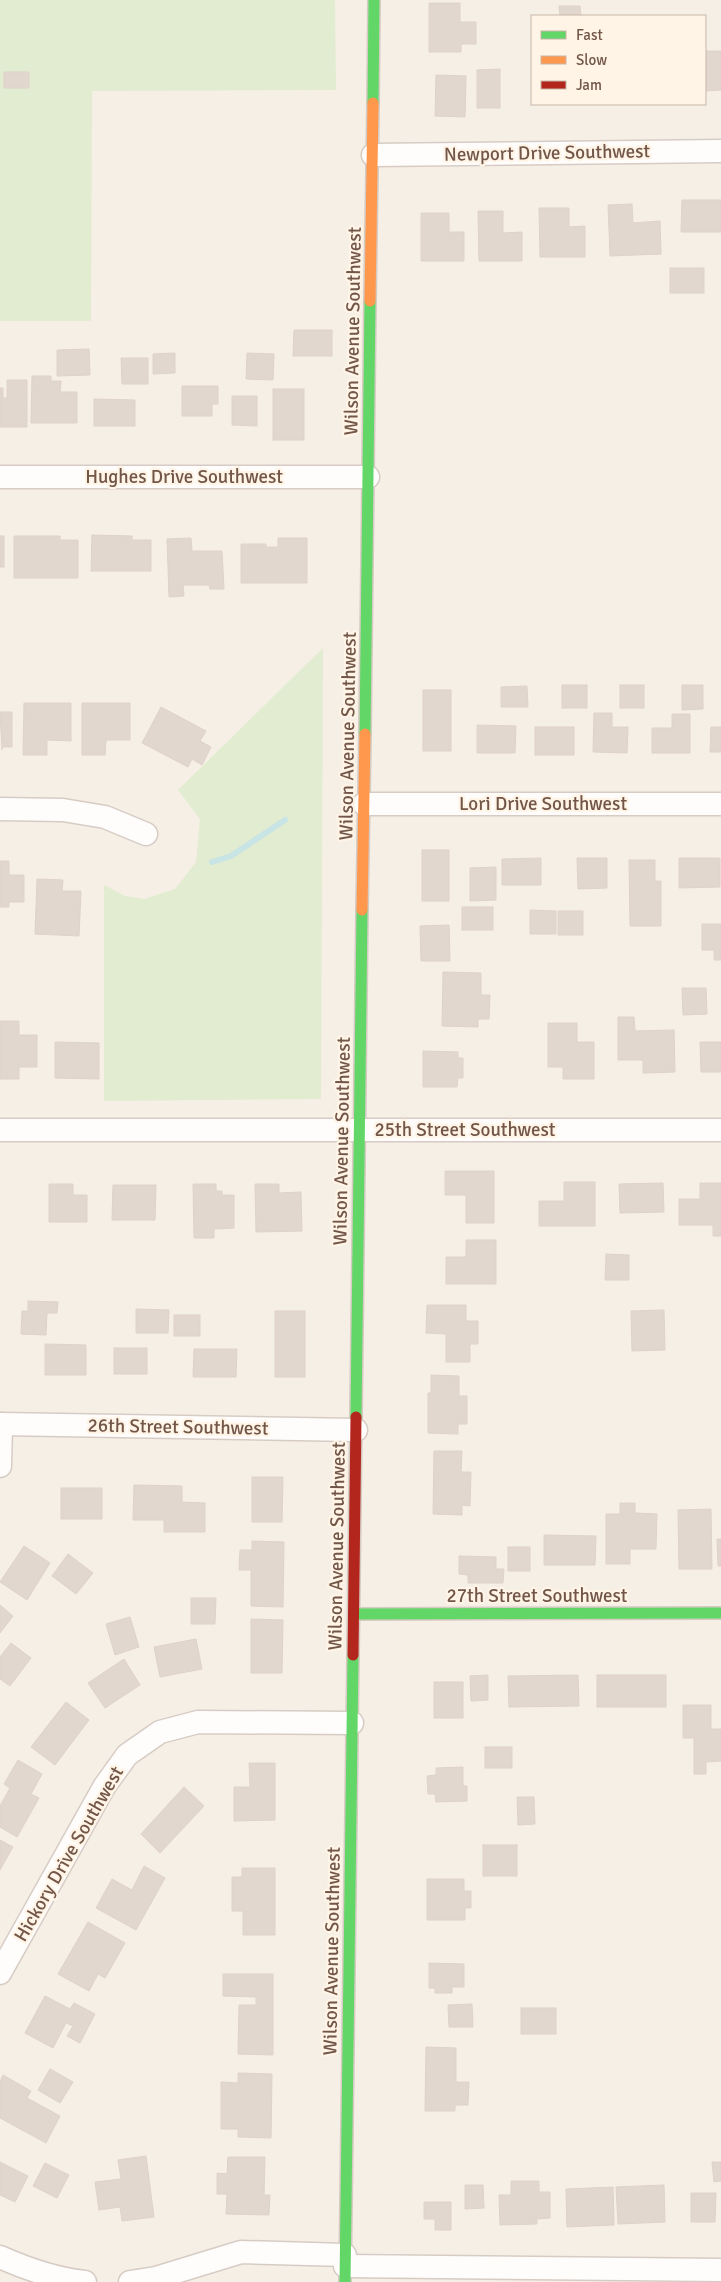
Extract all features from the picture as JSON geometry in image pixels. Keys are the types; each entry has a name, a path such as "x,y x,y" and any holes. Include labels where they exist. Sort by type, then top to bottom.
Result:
{"main road":[{"name":"Wilson Avenue Southwest","path":"345,2268 374,0"},
{"name":"27th Street Southwest","path":"354,1614 721,1613"}],"street":[{"name":"Newport Drive Southwest","path":"372,155 721,151"},
{"name":"Hughes Drive Southwest","path":"0,477 368,477"},
{"name":"Lori Drive Southwest","path":"364,804 721,804"},
{"path":"0,809 62,810 105,817 146,834"},
{"name":"25th Street Southwest","path":"0,1130 721,1130"},
{"path":"0,1424 0,1466"},
{"name":"26th Street Southwest","path":"0,1424 356,1430"},
{"name":"Hickory Drive Southwest","path":"0,1973 104,1787 127,1755 160,1732 198,1722 352,1723"},
{"path":"130,2282 156,2278 198,2267 241,2252 345,2268 721,2270"},
{"path":"0,2257 22,2267 67,2280 85,2282"}],"green space":[{"path":"0,0 335,0 336,90 92,91 91,321 0,321"},
{"path":"323,648 321,1099 104,1101 104,885 125,896 144,899 175,889 196,862 200,819 178,790"}],"building":[{"path":"429,3 460,3 460,22 476,22 476,44 461,44 461,52 429,52"},
{"path":"559,6 580,6 581,15 560,15"},
{"path":"706,51 721,51 721,90 706,91"},
{"path":"500,69 500,108 477,108 477,70"},
{"path":"4,72 29,72 29,88 4,88"},
{"path":"436,75 466,76 465,117 435,116"},
{"path":"682,200 721,200 721,232 681,232"},
{"path":"632,204 633,223 660,221 661,254 610,256 608,205"},
{"path":"539,208 569,208 569,227 585,226 585,257 540,257"},
{"path":"478,211 503,211 503,233 522,232 522,261 479,261"},
{"path":"421,213 449,213 449,232 464,232 464,261 421,261"},
{"path":"670,268 704,268 704,293 670,293"},
{"path":"294,330 332,330 332,356 293,356"},
{"path":"89,349 90,375 57,376 57,350"},
{"path":"175,353 175,373 153,374 153,354"},
{"path":"247,353 274,354 273,380 246,379"},
{"path":"121,358 148,358 148,384 122,384"},
{"path":"32,376 51,376 51,381 61,381 60,392 77,392 77,423 31,423"},
{"path":"7,380 27,380 27,427 0,427 0,388 3,388 3,398 7,398"},
{"path":"182,386 218,386 218,404 212,404 212,416 182,416"},
{"path":"273,389 304,389 304,440 273,440"},
{"path":"232,396 257,396 257,426 232,425"},
{"path":"94,399 135,400 135,426 94,426"},
{"path":"92,535 132,536 132,540 151,540 151,571 91,571"},
{"path":"0,536 4,536 4,567 0,567"},
{"path":"14,536 60,536 60,540 78,540 78,578 14,578"},
{"path":"191,538 192,551 222,551 224,589 210,589 209,585 183,585 184,596 169,597 167,539"},
{"path":"278,538 307,538 307,583 241,583 241,544 266,544 266,547 278,547"},
{"path":"562,685 587,685 587,708 562,708"},
{"path":"620,685 644,685 644,708 620,708"},
{"path":"682,685 703,685 703,709 682,710"},
{"path":"527,686 528,707 501,707 501,687"},
{"path":"423,690 451,690 451,751 423,751"},
{"path":"24,703 71,703 71,741 47,740 47,755 23,755"},
{"path":"82,703 130,703 130,740 106,740 105,755 82,755"},
{"path":"161,707 206,731 200,741 211,747 202,765 192,759 188,767 142,743"},
{"path":"0,712 12,712 12,747 2,747 2,750"},
{"path":"594,713 612,713 612,727 628,727 627,753 593,752"},
{"path":"672,714 690,714 690,753 652,753 652,728 672,728"},
{"path":"477,725 516,726 515,753 477,753"},
{"path":"535,727 574,727 574,755 535,755"},
{"path":"711,727 721,727 721,752 710,752"},
{"path":"422,850 449,850 449,901 422,901"},
{"path":"541,858 541,885 502,885 502,859"},
{"path":"577,858 607,858 607,888 578,889"},
{"path":"679,858 720,858 720,887 679,888"},
{"path":"629,860 655,860 655,881 661,881 661,926 630,926"},
{"path":"0,861 9,861 9,875 24,875 24,902 9,902 9,907 0,907"},
{"path":"496,867 496,900 470,901 470,868"},
{"path":"37,879 63,880 62,891 81,891 79,936 35,934"},
{"path":"462,907 493,907 493,930 462,930"},
{"path":"530,910 556,911 556,934 530,934"},
{"path":"558,911 583,911 583,935 558,935"},
{"path":"702,924 721,924 721,960 714,960 714,950 702,950"},
{"path":"449,925 450,961 421,961 420,926"},
{"path":"443,972 481,973 481,995 490,995 489,1019 478,1019 478,1027 442,1026"},
{"path":"682,988 706,988 707,1014 683,1015"},
{"path":"618,1017 634,1017 635,1031 674,1030 675,1072 643,1073 643,1060 618,1060"},
{"path":"0,1021 19,1021 19,1035 37,1035 37,1067 19,1067 19,1079 0,1079"},
{"path":"548,1023 577,1023 577,1042 594,1042 594,1079 563,1079 563,1067 548,1067"},
{"path":"55,1042 99,1043 99,1079 55,1078"},
{"path":"700,1042 721,1042 721,1072 701,1072"},
{"path":"423,1051 458,1052 458,1058 463,1058 463,1078 458,1078 457,1087 423,1087"},
{"path":"445,1171 494,1171 494,1223 466,1223 466,1195 445,1195"},
{"path":"564,1182 595,1182 595,1226 539,1226 539,1201 564,1201"},
{"path":"663,1183 664,1212 620,1213 619,1184"},
{"path":"700,1183 721,1183 721,1236 713,1236 713,1225 679,1225 679,1199 700,1199"},
{"path":"49,1184 73,1184 73,1195 87,1195 87,1222 49,1222"},
{"path":"193,1184 216,1184 216,1191 222,1191 222,1195 234,1195 234,1228 214,1229 214,1238 194,1238"},
{"path":"255,1184 279,1184 279,1193 301,1192 302,1231 256,1232"},
{"path":"113,1185 156,1185 155,1220 112,1220"},
{"path":"466,1240 496,1240 496,1284 446,1284 446,1257 466,1257"},
{"path":"606,1254 629,1255 629,1280 605,1280"},
{"path":"28,1301 58,1302 57,1313 47,1313 46,1335 21,1334 22,1311 28,1311"},
{"path":"427,1305 466,1305 466,1321 478,1321 478,1344 470,1344 470,1362 446,1362 446,1334 426,1333"},
{"path":"136,1309 169,1310 168,1333 136,1333"},
{"path":"664,1310 665,1350 632,1351 631,1311"},
{"path":"275,1311 305,1311 305,1377 275,1377"},
{"path":"174,1315 200,1315 200,1336 174,1336"},
{"path":"45,1344 86,1345 86,1375 45,1375"},
{"path":"114,1348 147,1348 147,1374 114,1374"},
{"path":"194,1349 237,1349 236,1377 193,1377"},
{"path":"431,1375 459,1376 459,1396 467,1396 467,1424 458,1424 458,1434 428,1433 428,1393 431,1393"},
{"path":"434,1451 462,1451 461,1472 471,1472 470,1506 462,1505 462,1515 433,1514"},
{"path":"252,1477 283,1477 282,1522 252,1522"},
{"path":"134,1485 182,1486 182,1502 205,1503 205,1532 164,1532 164,1520 133,1520"},
{"path":"61,1488 102,1488 102,1519 61,1519"},
{"path":"620,1503 635,1503 635,1513 657,1514 656,1549 630,1549 630,1564 606,1564 606,1514 620,1514"},
{"path":"711,1509 712,1569 679,1569 678,1510"},
{"path":"544,1535 596,1536 595,1565 544,1565"},
{"path":"717,1539 721,1539 721,1566 718,1566"},
{"path":"252,1541 284,1542 283,1607 251,1606 251,1570 239,1570 240,1550 252,1550"},
{"path":"24,1546 50,1563 27,1600 0,1582"},
{"path":"508,1547 530,1547 530,1571 508,1571"},
{"path":"68,1554 93,1573 76,1594 52,1576"},
{"path":"459,1556 496,1557 496,1569 504,1569 503,1583 468,1583 468,1575 459,1574"},
{"path":"191,1598 216,1598 215,1624 191,1624"},
{"path":"0,1605 13,1616 0,1633"},
{"path":"130,1617 139,1647 115,1655 106,1624"},
{"path":"251,1619 283,1620 282,1673 251,1673"},
{"path":"196,1639 202,1669 160,1677 154,1647"},
{"path":"11,1643 31,1658 10,1686 0,1679 0,1657"},
{"path":"124,1659 140,1685 105,1708 88,1683"},
{"path":"488,1675 488,1700 471,1701 470,1676"},
{"path":"578,1675 579,1706 509,1707 508,1676"},
{"path":"597,1675 666,1675 666,1707 597,1707"},
{"path":"434,1682 463,1682 463,1718 434,1718"},
{"path":"66,1702 89,1720 55,1765 31,1747"},
{"path":"683,1705 711,1705 711,1729 721,1729 721,1761 706,1762 706,1774 694,1774 694,1738 683,1738"},
{"path":"485,1747 512,1747 512,1768 485,1768"},
{"path":"18,1760 42,1774 31,1794 39,1798 17,1837 0,1827 0,1806 10,1788 4,1784"},
{"path":"249,1763 275,1763 275,1820 234,1821 234,1787 250,1787"},
{"path":"463,1767 463,1786 467,1786 467,1801 436,1802 435,1794 428,1794 427,1776 436,1775 436,1768"},
{"path":"184,1787 204,1806 160,1853 141,1834"},
{"path":"517,1797 534,1797 535,1824 518,1825"},
{"path":"0,1840 13,1847 0,1870"},
{"path":"483,1845 517,1845 517,1876 483,1876"},
{"path":"144,1866 165,1878 136,1930 96,1908 112,1879 132,1890"},
{"path":"242,1868 275,1868 275,1935 243,1935 243,1911 232,1911 232,1877 242,1877"},
{"path":"427,1879 464,1879 464,1891 471,1891 471,1908 465,1908 465,1920 427,1920"},
{"path":"88,1922 125,1943 105,1978 98,1974 89,1991 58,1974"},
{"path":"429,1963 464,1964 464,1987 452,1987 452,1993 435,1993 435,1988 429,1988"},
{"path":"223,1974 273,1974 273,2055 238,2054 239,2005 256,2005 256,1997 223,1996"},
{"path":"45,1996 70,2009 74,2003 95,2014 80,2043 67,2036 73,2026 66,2023 53,2048 25,2033"},
{"path":"472,2004 473,2027 449,2027 448,2005"},
{"path":"521,2008 556,2008 556,2034 521,2034"},
{"path":"426,2047 456,2048 456,2082 469,2082 468,2105 455,2105 455,2111 425,2111"},
{"path":"50,2069 73,2082 60,2103 38,2090"},
{"path":"238,2073 272,2074 271,2138 238,2137 238,2129 221,2129 221,2082 238,2083"},
{"path":"3,2075 31,2091 27,2098 60,2116 46,2143 0,2118 0,2082"},
{"path":"146,2156 154,2217 122,2221 120,2207 99,2210 95,2182 121,2179 118,2160"},
{"path":"228,2157 265,2157 264,2195 270,2195 269,2215 226,2214 227,2194 217,2194 217,2173 227,2174"},
{"path":"0,2162 28,2176 15,2202 0,2195"},
{"path":"712,2162 721,2162 721,2181 714,2182"},
{"path":"45,2163 69,2175 57,2198 33,2186"},
{"path":"511,2181 539,2181 539,2192 550,2192 550,2218 537,2219 537,2224 500,2225 499,2195 511,2195"},
{"path":"465,2185 483,2185 484,2208 465,2209"},
{"path":"664,2185 665,2222 618,2224 616,2187"},
{"path":"613,2187 614,2225 567,2227 566,2189"},
{"path":"691,2193 716,2193 715,2222 691,2222"},
{"path":"424,2202 451,2202 451,2230 435,2230 435,2219 424,2219"}],"waterway":[{"path":"212,862 231,856 285,820"}],"traffic: fast":[{"path":"373,103 374,0"},
{"path":"365,734 370,301"},
{"path":"356,1417 362,910"},
{"path":"354,1614 721,1613"},
{"path":"345,2282 353,1655"}],"traffic: slow":[{"path":"370,301 373,103"},
{"path":"362,910 365,734"}],"traffic: jam":[{"path":"353,1655 356,1417"}]}
